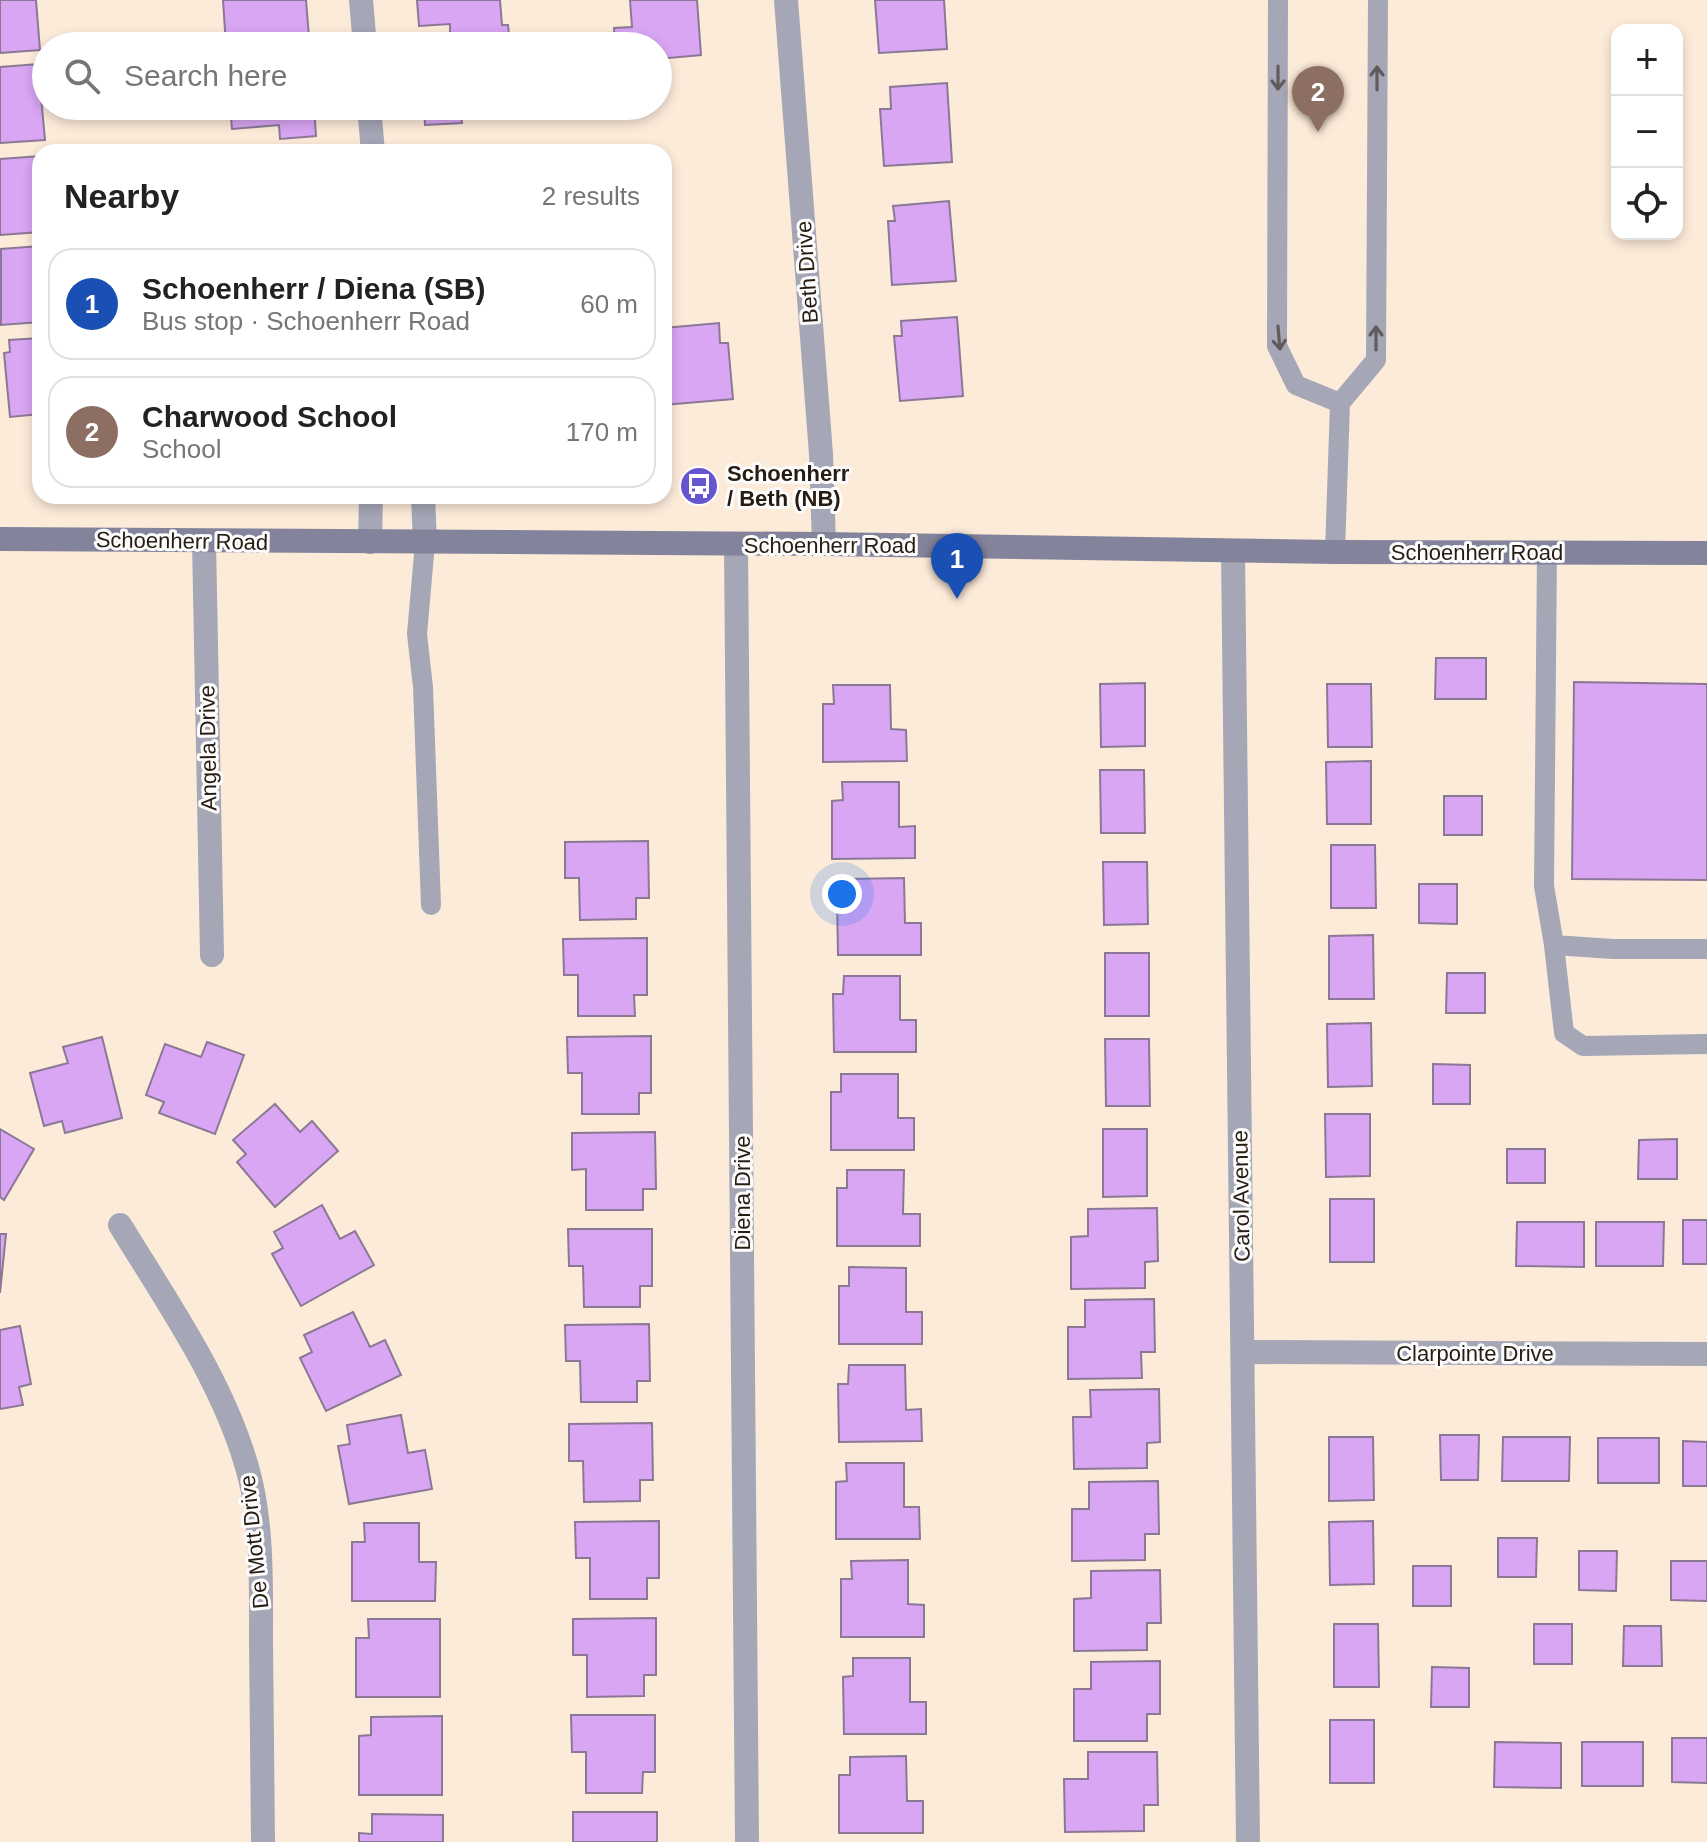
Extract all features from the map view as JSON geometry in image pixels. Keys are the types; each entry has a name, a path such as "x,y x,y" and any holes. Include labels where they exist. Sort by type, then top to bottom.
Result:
{"main road":[{"name":"Schoenherr Road","path":"0,539 1707,553"}],"street":[{"path":"361,0 364,32"},
{"name":"Beth Drive","path":"786,0 821,454 824,544"},
{"path":"370,120 372,144"},
{"path":"370,542 371,504"},
{"path":"423,504 425,543"},
{"name":"Angela Drive","path":"204,541 212,955"},
{"name":"Diena Drive","path":"736,545 747,1842"},
{"name":"Carol Avenue","path":"1233,551 1248,1842"},
{"name":"De Mott Drive","path":"120,1225 206,1370 229,1415 248,1468 256,1519 261,1587 263,1842"},
{"name":"Clarpointe Drive","path":"1243,1352 1707,1354"}],"lane":[{"path":"1278,0 1277,346 1296,385 1340,403"},
{"path":"1335,552 1340,403 1376,360 1378,0"},
{"path":"425,543 417,634 423,687 431,905"},
{"path":"1547,551 1544,886 1564,1033 1583,1046 1707,1044"},
{"path":"1554,945 1613,949 1707,949"}],"building":[{"path":"0,0 36,0 39,32 32,32 32,51 0,53"},
{"path":"223,0 306,0 309,32 225,32"},
{"path":"417,0 500,0 502,25 508,25 509,32 450,32 450,24 419,26"},
{"path":"630,0 697,0 701,55 672,58 672,32 614,32 614,28 632,27"},
{"path":"875,0 944,0 947,49 879,53"},
{"path":"32,64 32,120 43,120 45,140 0,143 0,67"},
{"path":"947,83 952,162 884,166 880,109 891,109 890,87"},
{"path":"231,120 315,120 316,136 280,139 279,125 232,129"},
{"path":"425,120 462,120 462,123 425,125"},
{"path":"32,157 32,233 0,235 0,159"},
{"path":"949,201 956,281 892,285 888,221 895,221 893,206"},
{"path":"32,247 32,323 1,325 1,249"},
{"path":"957,317 963,396 900,401 894,336 902,336 901,321"},
{"path":"719,323 720,343 728,343 733,399 672,404 672,327"},
{"path":"32,339 32,415 10,417 4,353 10,352 9,340"},
{"path":"1436,658 1486,658 1486,699 1435,699"},
{"path":"1574,682 1707,684 1707,880 1572,879"},
{"path":"1145,683 1145,746 1101,747 1100,684"},
{"path":"1327,684 1371,684 1372,747 1328,747"},
{"path":"833,685 890,685 891,729 906,730 907,761 823,762 823,704 834,704"},
{"path":"1371,761 1371,824 1327,824 1326,762"},
{"path":"1100,770 1144,770 1145,833 1101,833"},
{"path":"842,782 899,782 899,827 915,826 915,858 832,859 832,801 843,800"},
{"path":"1444,796 1482,796 1482,835 1444,835"},
{"path":"648,841 649,898 636,898 636,919 580,920 579,878 565,878 565,842"},
{"path":"1331,845 1375,845 1376,908 1331,908"},
{"path":"1103,862 1147,862 1148,924 1104,925"},
{"path":"904,878 905,923 921,923 921,955 838,955 837,897 847,897 848,879"},
{"path":"1419,884 1457,884 1457,924 1419,923"},
{"path":"1373,935 1374,999 1329,999 1329,936"},
{"path":"647,938 647,995 634,995 635,1016 578,1016 578,975 564,975 563,939"},
{"path":"1105,953 1149,953 1149,1016 1105,1016"},
{"path":"1447,973 1485,973 1485,1013 1446,1013"},
{"path":"844,976 900,976 900,1020 916,1020 916,1052 834,1052 833,994 843,994"},
{"path":"1371,1023 1372,1086 1328,1087 1327,1024"},
{"path":"651,1036 651,1093 639,1093 639,1114 582,1114 582,1073 568,1073 567,1037"},
{"path":"102,1037 122,1118 65,1133 62,1121 44,1126 30,1073 68,1063 63,1047"},
{"path":"1105,1039 1149,1039 1150,1106 1106,1106"},
{"path":"207,1042 244,1055 215,1134 159,1113 164,1102 146,1095 165,1044 201,1057"},
{"path":"1433,1064 1470,1065 1470,1104 1433,1104"},
{"path":"841,1074 898,1074 898,1118 914,1118 914,1150 831,1150 831,1092 841,1092"},
{"path":"275,1104 300,1132 312,1121 338,1151 275,1207 237,1162 246,1154 233,1140"},
{"path":"1325,1114 1370,1114 1370,1176 1326,1177"},
{"path":"0,1129 34,1149 4,1200 0,1197"},
{"path":"1103,1129 1147,1129 1147,1196 1103,1197"},
{"path":"655,1132 656,1189 643,1189 643,1210 586,1210 586,1169 572,1170 572,1133"},
{"path":"1677,1139 1677,1179 1638,1179 1639,1140"},
{"path":"1507,1149 1545,1149 1545,1183 1507,1183"},
{"path":"847,1170 904,1170 903,1214 920,1214 920,1246 837,1246 837,1188 847,1188"},
{"path":"1330,1199 1374,1199 1374,1262 1330,1262"},
{"path":"322,1205 340,1239 355,1231 374,1265 301,1306 272,1254 283,1248 274,1232"},
{"path":"1157,1208 1158,1261 1145,1262 1145,1288 1071,1289 1071,1237 1088,1236 1088,1209"},
{"path":"1683,1220 1707,1220 1707,1264 1683,1264"},
{"path":"1517,1222 1584,1222 1584,1267 1516,1266"},
{"path":"1596,1222 1664,1222 1663,1266 1596,1266"},
{"path":"568,1229 652,1229 652,1286 640,1286 640,1307 584,1307 583,1266 569,1266"},
{"path":"0,1234 6,1234 0,1293"},
{"path":"849,1267 906,1268 906,1312 922,1312 922,1344 839,1344 839,1286 849,1286"},
{"path":"1154,1299 1155,1352 1141,1352 1142,1378 1068,1379 1068,1327 1085,1327 1085,1300"},
{"path":"353,1312 370,1347 385,1340 401,1375 326,1411 300,1358 312,1352 304,1335"},
{"path":"649,1324 650,1381 637,1381 637,1402 581,1402 580,1361 566,1361 565,1325"},
{"path":"20,1326 31,1384 19,1387 23,1405 0,1409 0,1330"},
{"path":"849,1365 905,1365 906,1410 921,1409 922,1441 839,1442 838,1384 848,1384"},
{"path":"1159,1389 1160,1442 1147,1443 1147,1468 1074,1469 1073,1417 1091,1417 1090,1390"},
{"path":"401,1415 408,1453 425,1450 432,1489 349,1504 338,1446 350,1444 347,1425"},
{"path":"652,1423 653,1480 640,1480 640,1501 584,1502 583,1461 569,1461 569,1424"},
{"path":"1440,1435 1479,1435 1478,1480 1441,1480"},
{"path":"1329,1437 1373,1437 1374,1500 1329,1501"},
{"path":"1503,1437 1570,1437 1569,1481 1502,1481"},
{"path":"1598,1438 1659,1438 1659,1483 1598,1483"},
{"path":"1683,1441 1707,1442 1707,1486 1683,1486"},
{"path":"846,1463 904,1463 904,1507 919,1507 920,1539 836,1539 836,1482 847,1481"},
{"path":"1158,1481 1159,1534 1145,1534 1145,1560 1072,1561 1072,1509 1089,1509 1089,1482"},
{"path":"659,1521 659,1578 647,1578 647,1599 590,1599 590,1558 576,1558 575,1522"},
{"path":"1373,1521 1374,1584 1330,1585 1329,1522"},
{"path":"364,1523 419,1523 419,1562 436,1562 435,1601 352,1601 352,1542 365,1542"},
{"path":"1498,1538 1537,1538 1536,1577 1498,1577"},
{"path":"1579,1551 1617,1551 1616,1591 1579,1590"},
{"path":"908,1560 908,1604 924,1605 924,1637 841,1637 841,1579 852,1579 851,1561"},
{"path":"1671,1561 1707,1561 1707,1601 1671,1600"},
{"path":"1413,1566 1451,1566 1451,1606 1413,1606"},
{"path":"1160,1570 1161,1623 1147,1623 1147,1650 1074,1651 1074,1599 1091,1598 1091,1571"},
{"path":"656,1618 656,1675 644,1675 644,1696 587,1697 587,1655 573,1655 573,1619"},
{"path":"368,1619 440,1619 440,1697 356,1697 356,1638 369,1638"},
{"path":"1334,1624 1378,1624 1379,1687 1334,1687"},
{"path":"1534,1624 1572,1624 1572,1664 1534,1664"},
{"path":"1624,1626 1661,1626 1662,1666 1623,1666"},
{"path":"853,1658 910,1658 910,1702 926,1702 926,1734 844,1734 843,1677 853,1676"},
{"path":"1160,1661 1160,1714 1147,1714 1147,1741 1074,1741 1074,1689 1091,1689 1091,1662"},
{"path":"1432,1667 1469,1668 1469,1707 1431,1707"},
{"path":"571,1715 655,1715 655,1772 643,1772 642,1793 586,1793 586,1752 572,1752"},
{"path":"442,1716 442,1795 359,1795 359,1736 371,1735 371,1717"},
{"path":"1330,1720 1374,1720 1374,1783 1330,1783"},
{"path":"1672,1738 1707,1738 1707,1783 1672,1782"},
{"path":"1495,1742 1561,1743 1561,1788 1494,1787"},
{"path":"1582,1742 1643,1742 1643,1786 1582,1786"},
{"path":"1088,1752 1157,1752 1158,1805 1144,1805 1144,1831 1065,1832 1064,1779 1088,1779"},
{"path":"906,1756 907,1801 923,1801 923,1833 839,1833 839,1775 850,1775 850,1757"},
{"path":"573,1812 657,1812 657,1842 573,1842"},
{"path":"372,1814 443,1815 443,1842 359,1842 359,1833 372,1834"}],"place":[{"name":"Charwood School","path":"1318,132"},
{"name":"Schoenherr / Beth (NB)","path":"699,486"},
{"name":"Schoenherr / Diena (SB)","path":"957,599"}]}
